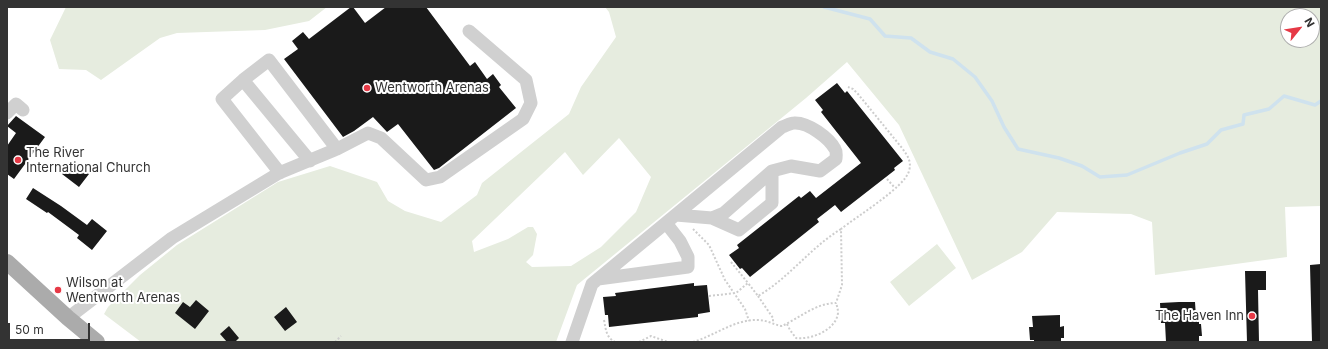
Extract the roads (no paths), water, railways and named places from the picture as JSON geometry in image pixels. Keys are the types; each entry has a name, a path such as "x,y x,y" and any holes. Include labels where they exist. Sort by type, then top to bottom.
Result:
{"main road":[{"path":"7,262 68,318 97,342"}],"lane":[{"path":"68,318 172,238 279,173 337,149 368,133 382,138 426,180 440,177 523,119 531,103 526,80 469,31"},
{"path":"279,173 222,99 243,80 269,60 337,149"},
{"path":"243,80 310,161"},
{"path":"7,113 16,104 23,110"},
{"path":"572,342 592,284 782,127 793,123 812,128 826,139 836,150 836,159 820,171 791,166 772,171 724,213 712,218"},
{"path":"801,124 830,157"},
{"path":"676,215 712,218 739,230 772,203 772,171"},
{"path":"598,279 688,267 688,257 680,241 666,223"},
{"path":"644,272 653,266 679,261"}],"waterway":[{"path":"824,7 870,19 885,36 911,38 930,52 953,59 975,77 992,101 1004,127 1018,149 1059,158 1082,166 1100,177 1127,175 1180,153 1207,144 1221,130 1243,124 1244,115 1269,109 1284,96 1315,105 1321,101"}],"place":[{"name":"Wentworth Arenas","path":"367,88"},
{"name":"The River International Church","path":"18,160"},
{"name":"Wilson at Wentworth Arenas","path":"58,290"},
{"name":"The Haven Inn","path":"1252,316"}]}
